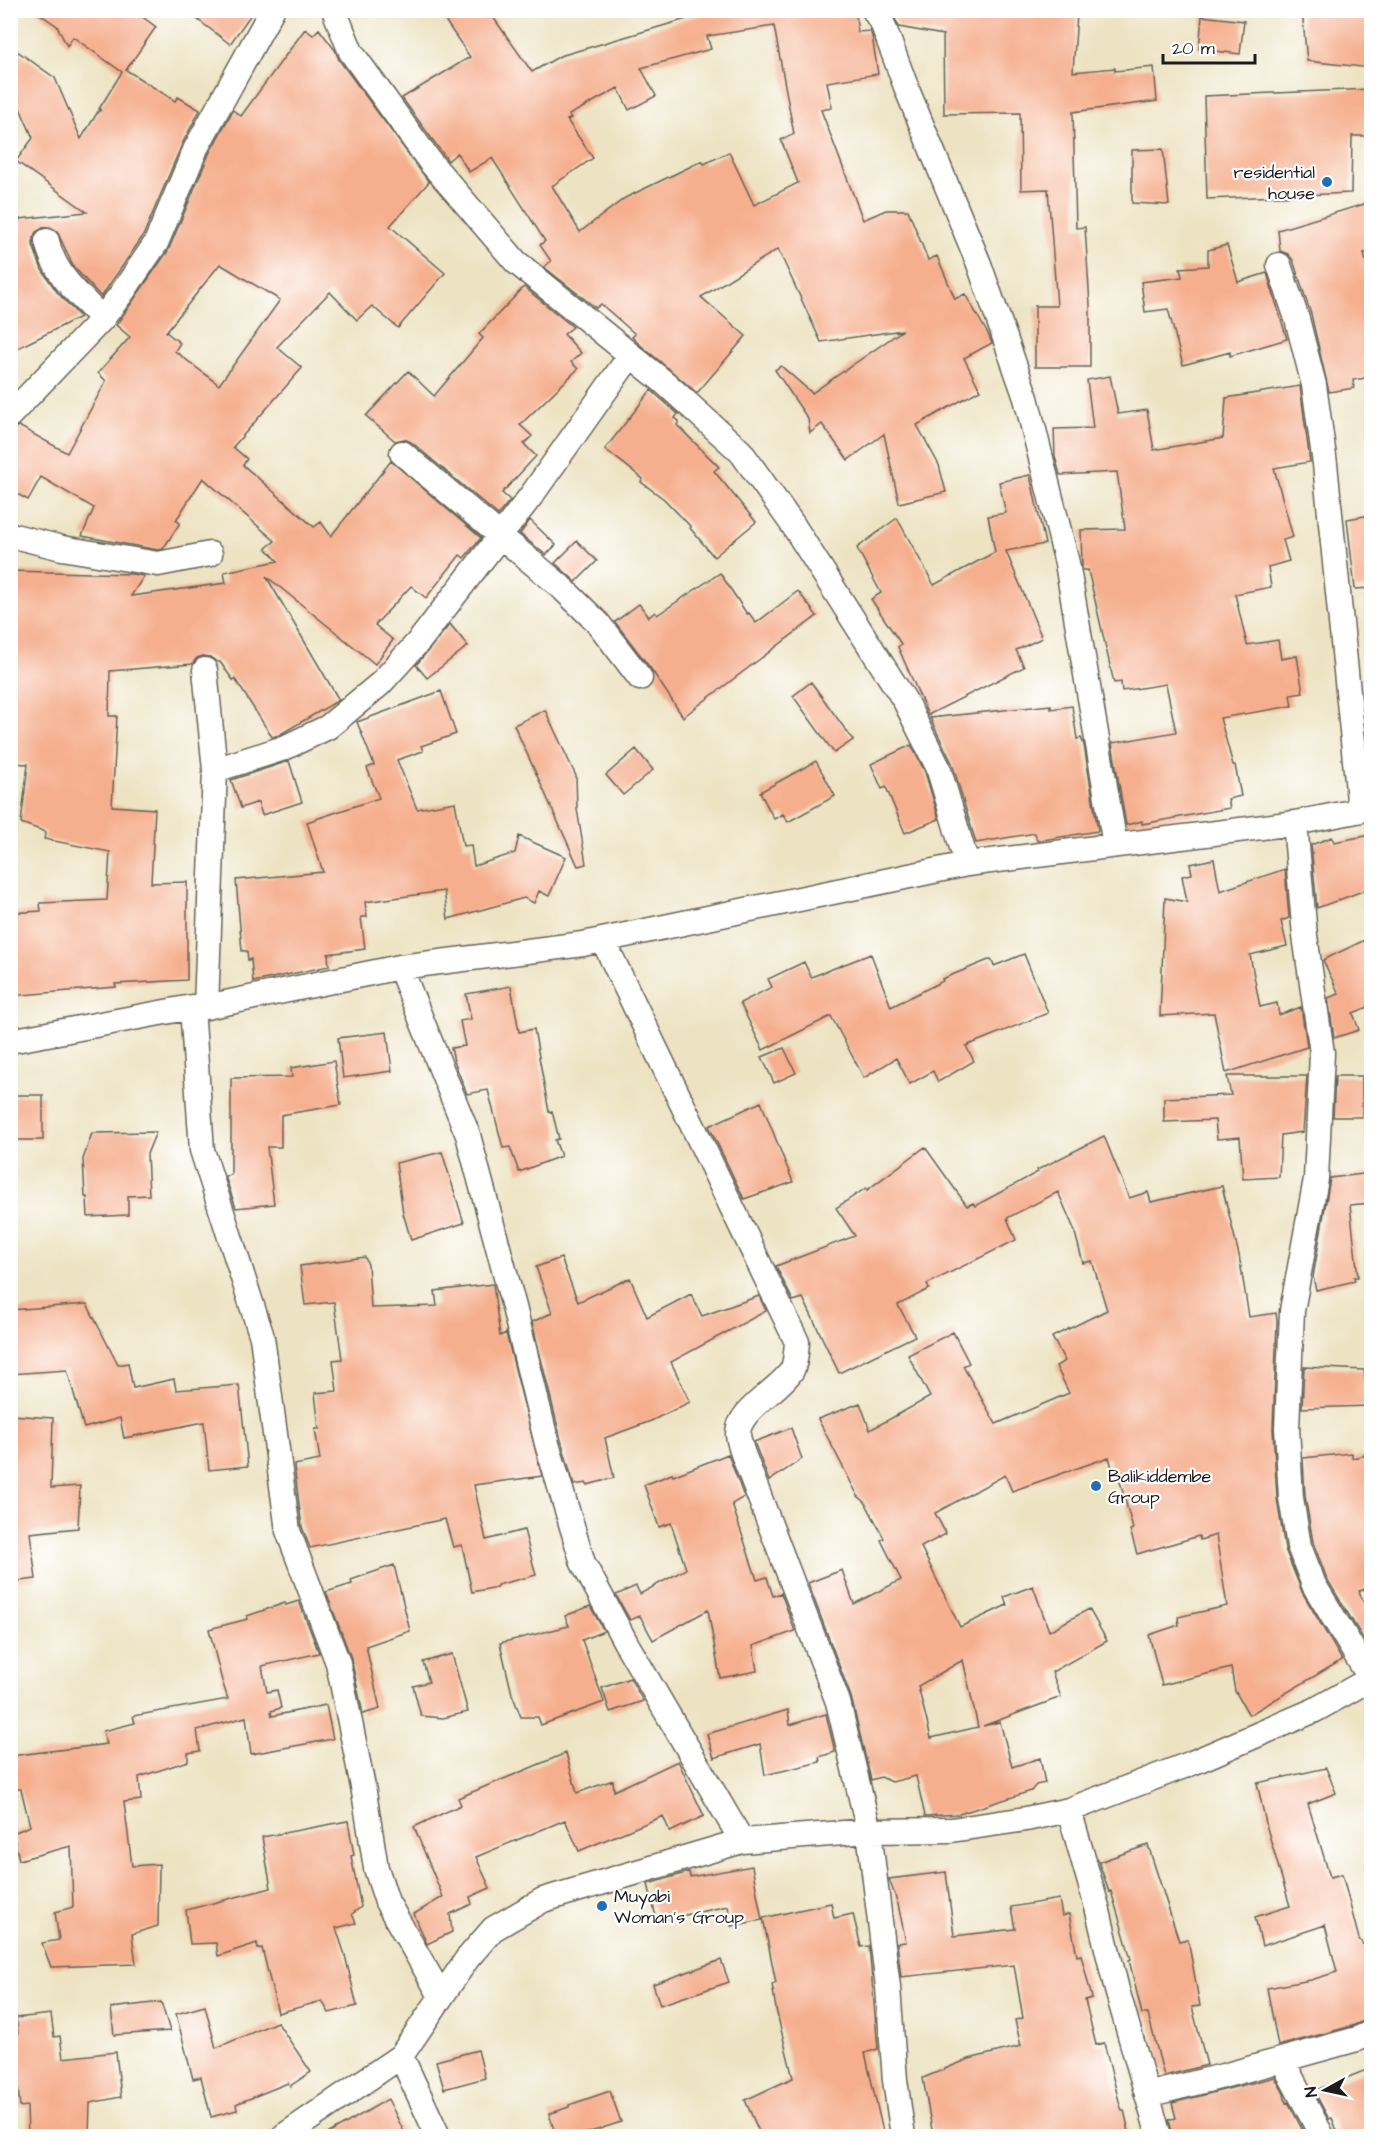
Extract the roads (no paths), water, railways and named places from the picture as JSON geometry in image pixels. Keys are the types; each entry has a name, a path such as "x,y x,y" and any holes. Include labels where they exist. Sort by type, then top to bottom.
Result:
{"street":[{"path":"10,415 102,319 156,243 196,148 272,10"},
{"path":"334,10 351,52 431,163 516,262 665,383 741,453 793,525 910,710 938,767 967,864"},
{"path":"874,10 883,25 979,264 1026,398 1068,563 1115,844"},
{"path":"47,241 51,258 60,274 102,319"},
{"path":"10,1041 199,1007 399,967 603,940 967,864 1295,823 1366,809 1314,385 1297,319 1279,265"},
{"path":"215,770 284,748 328,727 380,684 420,640 531,496 630,356"},
{"path":"402,453 560,586 598,623 640,678"},
{"path":"10,535 62,548 158,564 210,554"},
{"path":"205,670 215,770 199,1007 202,1150 262,1337 288,1531 338,1663 364,1792 376,1868 387,1902 441,1996"},
{"path":"284,2136 401,2056 466,1959 493,1929 543,1900 742,1841 869,1831 951,1830 1069,1810 1192,1763 1315,1710 1371,1678 1314,1585 1299,1546 1291,1498 1287,1428 1292,1311 1316,1179 1322,1053 1305,936 1295,823"},
{"path":"603,940 797,1342 793,1370 746,1416 738,1434 743,1454 838,1702 869,1831 903,2136"},
{"path":"399,967 468,1135 514,1307 547,1444 583,1563 626,1643 742,1841"},
{"path":"1069,1810 1159,2136"},
{"path":"1147,2095 1282,2060 1371,2032"},
{"path":"401,2056 438,2136"},
{"path":"1282,2060 1322,2136"}],"place":[{"name":"residential house","path":"1327,182"},
{"name":"Balikiddembe Group","path":"1096,1486"},
{"name":"Muyabi Woman's Group","path":"602,1906"}]}
